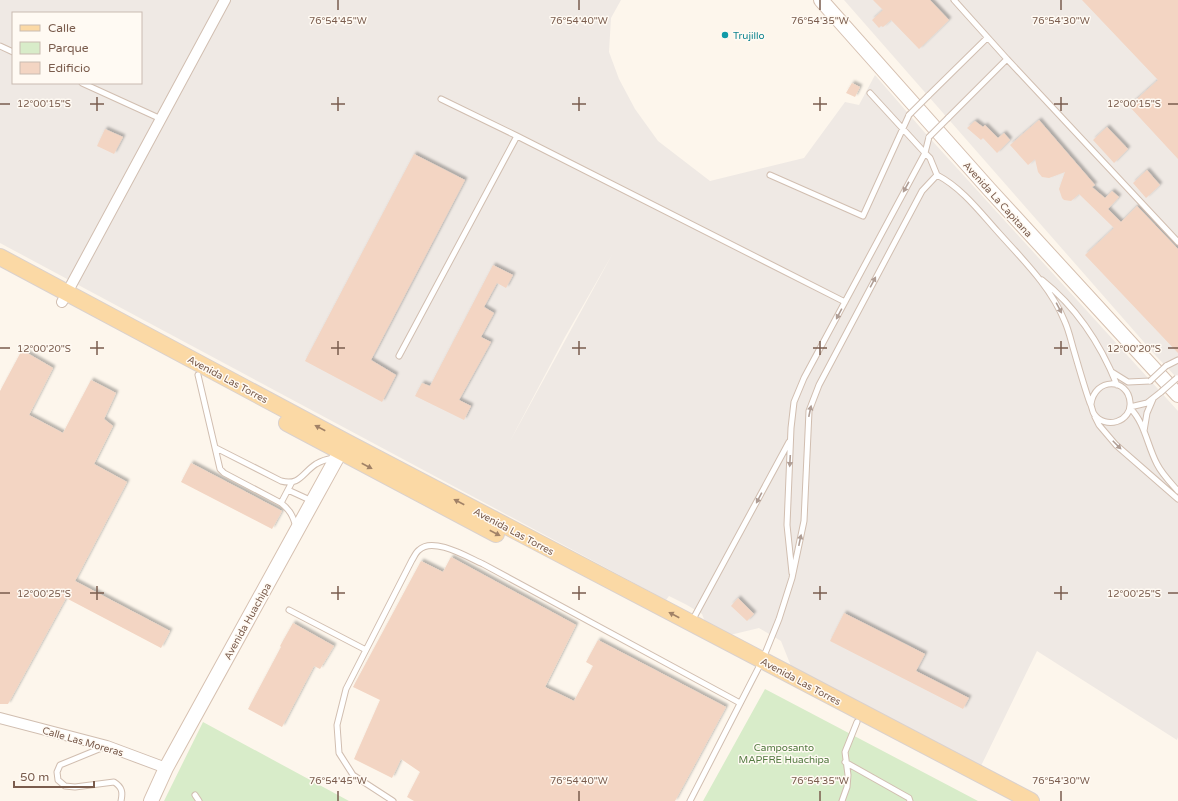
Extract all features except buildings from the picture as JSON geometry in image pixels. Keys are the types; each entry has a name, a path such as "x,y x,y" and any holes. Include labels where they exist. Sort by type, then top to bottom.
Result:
{"main road":[{"name":"Avenida Las Torres","path":"0,257 64,297 198,376 759,666 1031,801"},
{"name":"Avenida Las Torres","path":"0,269 64,297 341,450 691,624 759,666 856,722 1008,801"}],"street":[{"path":"64,297 225,0"},
{"name":"Avenida La Capitana","path":"821,0 989,189 1178,395"},
{"name":"Avenida Huachipa","path":"151,801 166,768 341,450"},
{"name":"Calle Las Moreras","path":"0,718 107,746 166,768"}],"lane":[{"path":"954,0 987,38 1178,242"},
{"path":"770,175 863,216 909,115 987,38"},
{"path":"0,46 12,52"},
{"path":"792,578 787,525 794,402 804,378 925,153 929,138 1007,59"},
{"path":"84,84 161,119"},
{"path":"870,92 930,158 936,175 948,181 966,197 1037,275 1057,292 1079,318 1097,343 1112,371 1117,385"},
{"path":"441,99 845,302"},
{"path":"399,356 517,136"},
{"path":"690,801 759,666 779,620 792,578 804,521 809,410 819,385 922,191 936,175"},
{"path":"1037,275 1057,304 1066,322 1086,393 1099,425 1116,445 1178,499"},
{"path":"1117,385 1128,382 1150,381 1166,366 1178,360"},
{"path":"1112,371 1128,382"},
{"path":"198,376 216,448 218,464 224,473 281,503 287,508 292,514 297,530"},
{"path":"1130,408 1147,403 1178,377"},
{"path":"1091,404 1094,392 1099,388 1111,384 1123,388 1129,396 1130,408 1127,415 1121,420 1114,423 1106,422 1100,420 1094,414"},
{"path":"1144,431 1147,413 1154,398"},
{"path":"1130,408 1136,414 1156,463 1167,480 1178,491"},
{"path":"691,624 791,439"},
{"path":"216,448 281,480 292,482 299,479 316,464 341,450"},
{"path":"281,503 292,482"},
{"path":"288,490 313,502"},
{"path":"393,801 353,776 338,753 337,725 346,689 412,560 420,549 431,544 446,548 483,564 740,703"},
{"path":"288,610 366,650"},
{"path":"842,801 847,787 848,775 845,762 845,752 856,722"},
{"path":"107,746 60,765 57,772 58,780 65,786 75,787 114,782 119,785 122,790 121,801"},
{"path":"845,762 909,798 910,801"},
{"path":"195,795 199,801"}],"shaded area":[{"path":"0,0 621,0 611,18 609,52 619,79 635,109 658,141 710,181 804,158 845,102 859,105 875,75 926,134 1178,411 1177,740 1037,651 980,768 791,666 781,641 759,628 730,635 705,622 702,614 687,605 669,596 666,600 0,243","holes":["613,253 509,443 565,337"]},
{"path":"844,0 1178,0 1178,379 1157,357"}],"green space":[{"name":"Camposanto MAPFRE Huachipa","path":"765,689 978,801 703,801"},
{"path":"203,722 349,801 164,801"}],"place":[{"name":"Trujillo","path":"725,35"}]}
